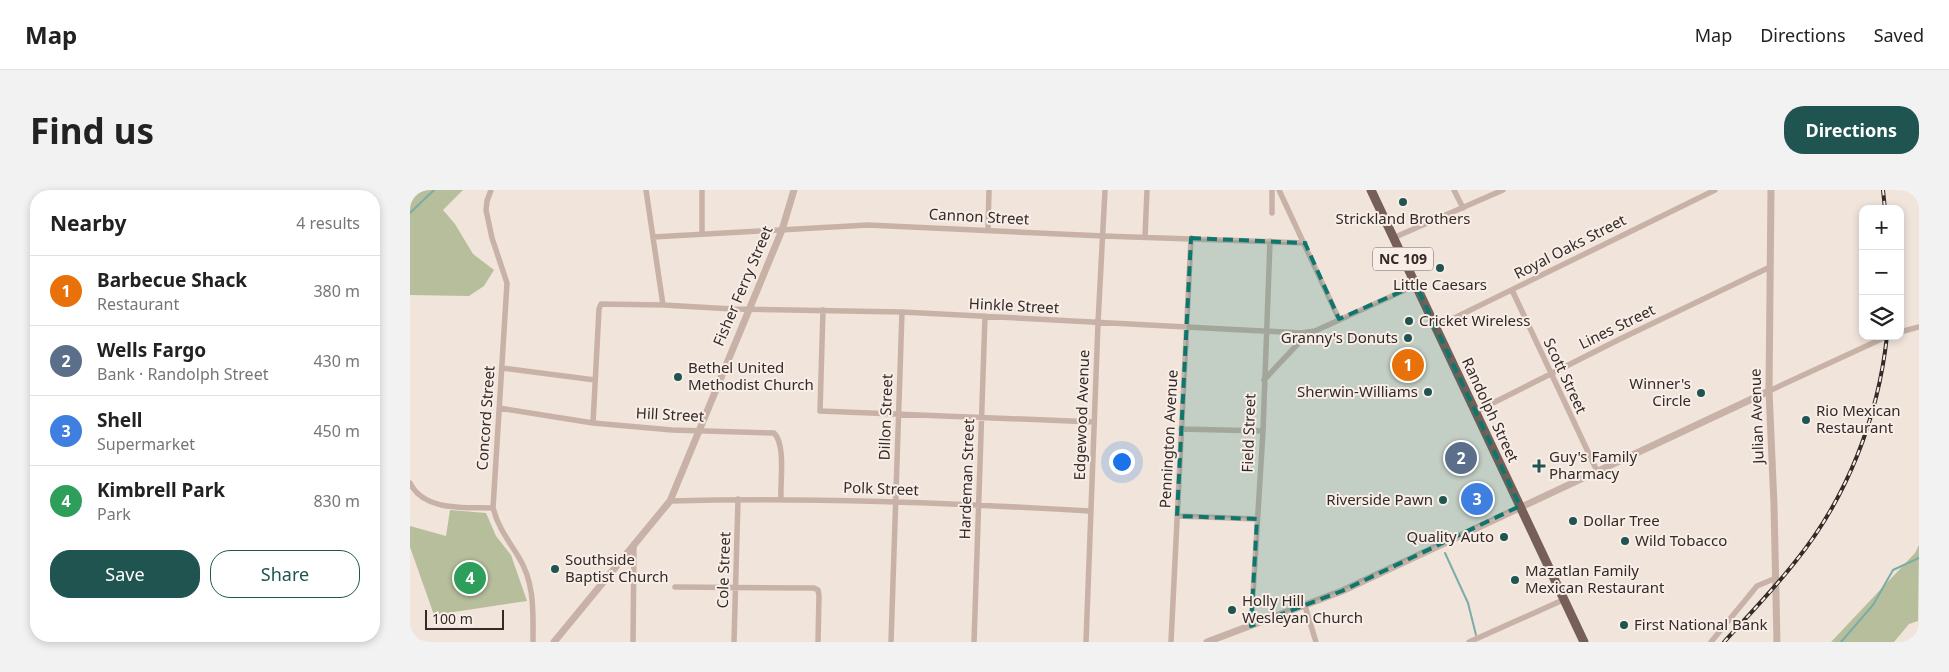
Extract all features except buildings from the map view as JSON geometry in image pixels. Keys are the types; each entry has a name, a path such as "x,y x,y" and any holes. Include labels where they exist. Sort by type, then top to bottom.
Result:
{"main road":[{"name":"Randolph Street","path":"1371,190 1584,642"}],"street":[{"name":"Concord Street","path":"490,190 486,210 492,238 507,283 493,508 499,526 519,557 529,580 534,601 533,642"},
{"path":"646,190 663,305"},
{"path":"702,190 702,234"},
{"name":"Fisher Ferry Street","path":"554,642 670,502 698,430 782,230 794,190"},
{"path":"988,230 989,190"},
{"name":"Edgewood Avenue","path":"1086,642 1105,190"},
{"path":"1144,237 1147,190"},
{"path":"1272,190 1272,214"},
{"path":"1278,190 1305,243 1339,319"},
{"path":"1454,190 1462,208"},
{"path":"1393,238 1503,190"},
{"name":"Royal Oaks Street","path":"1436,327 1715,190"},
{"name":"Julian Avenue","path":"1770,190 1769,391 1777,642"},
{"name":"Cannon Street","path":"653,237 868,225 1305,243"},
{"name":"Pennington Avenue","path":"1171,642 1192,238"},
{"name":"Field Street","path":"1252,626 1270,241"},
{"name":"Lines Street","path":"1476,412 1550,374 1770,268"},
{"name":"Hinkle Street","path":"595,380 599,309 601,304 902,312 1266,332 1309,332 1416,285"},
{"name":"Scott Street","path":"1512,290 1597,471"},
{"path":"823,310 820,411 982,416 1094,422"},
{"name":"Dillon Street","path":"891,642 902,312"},
{"name":"Hardeman Street","path":"974,642 985,316"},
{"path":"1904,331 1919,327"},
{"path":"1264,380 1309,332"},
{"path":"1207,642 1305,606 1345,589 1879,340"},
{"path":"502,368 595,380 593,423"},
{"name":"Hill Street","path":"499,408 593,423 774,433 779,437 781,448 781,498"},
{"path":"1181,429 1262,431"},
{"path":"410,484 420,497 433,503 493,508"},
{"name":"Polk Street","path":"670,502 781,498 979,504 1090,512"},
{"name":"Cole Street","path":"734,642 738,499"},
{"path":"1177,516 1257,519"},
{"path":"633,642 634,544"},
{"path":"1711,642 1757,586 1776,578"},
{"path":"675,587 814,588 818,590 819,596 818,642"},
{"path":"1469,642 1564,600"},
{"path":"1305,606 1316,642"}],"highlighted area":[{"path":"1191,238 1305,243 1339,319 1416,285 1520,506 1342,591 1251,626 1257,519 1177,516"}],"green space":[{"path":"410,190 463,190 443,210 455,224 473,254 494,270 484,286 469,296 410,295"},
{"path":"450,510 486,513 496,536 511,555 527,601 434,615 410,547 410,526 446,536"},
{"path":"1919,545 1918,621 1909,624 1894,642 1831,642 1915,553"}],"waterway":[{"path":"410,213 434,190"},
{"path":"1445,553 1468,603 1476,635"},
{"path":"1841,642 1873,605 1893,570 1919,558"}],"railway":[{"path":"1883,190 1885,205"},
{"path":"1724,642 1795,562 1814,537 1845,484 1868,427 1883,367 1886,340"}],"place":[{"name":"Strickland Brothers","path":"1403,202"},
{"name":"Little Caesars","path":"1440,268"},
{"name":"Cricket Wireless","path":"1409,321"},
{"name":"Granny's Donuts","path":"1408,338"},
{"name":"Barbecue Shack","path":"1408,365"},
{"name":"Bethel United Methodist Church","path":"678,377"},
{"name":"Sherwin-Williams","path":"1428,392"},
{"name":"Winner's Circle","path":"1701,393"},
{"name":"Rio Mexican Restaurant","path":"1806,420"},
{"name":"Wells Fargo","path":"1461,458"},
{"name":"Guy's Family Pharmacy","path":"1539,466"},
{"name":"Shell","path":"1477,499"},
{"name":"Riverside Pawn","path":"1443,500"},
{"name":"Dollar Tree","path":"1573,521"},
{"name":"Quality Auto","path":"1504,537"},
{"name":"Wild Tobacco","path":"1625,541"},
{"name":"Southside Baptist Church","path":"555,569"},
{"name":"Kimbrell Park","path":"470,578"},
{"name":"Mazatlan Family Mexican Restaurant","path":"1515,580"},
{"name":"Holly Hill Wesleyan Church","path":"1232,610"},
{"name":"First National Bank","path":"1624,625"}]}
